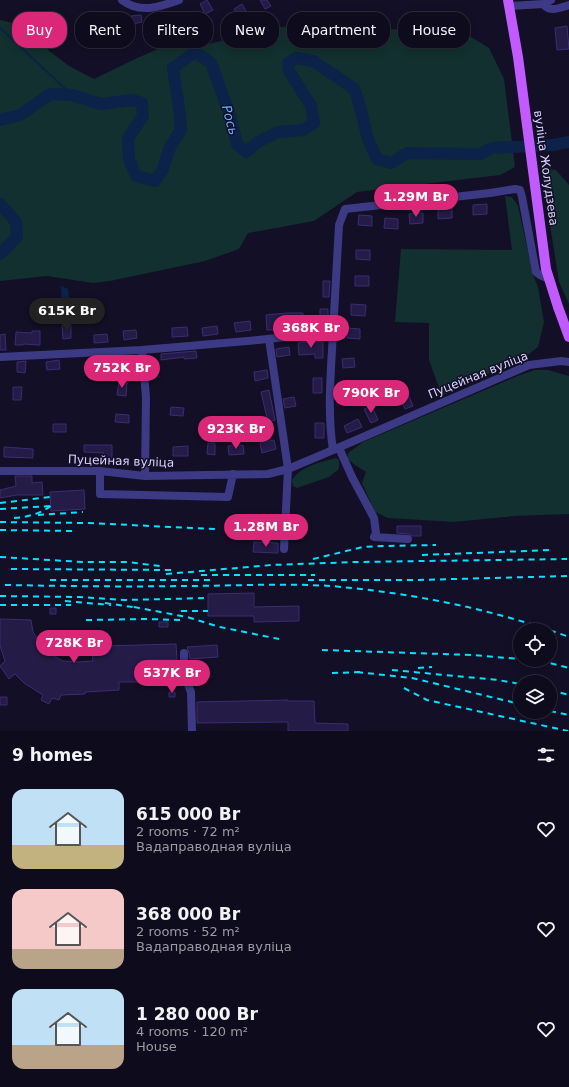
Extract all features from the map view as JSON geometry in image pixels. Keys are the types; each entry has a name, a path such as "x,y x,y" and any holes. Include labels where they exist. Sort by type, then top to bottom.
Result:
{"main road":[{"name":"вуліца Жолудзева","path":"509,3 533,165 546,268 569,337"}],"street":[{"path":"122,0 129,6 142,9 164,5 179,0"},
{"path":"509,3 543,4 551,0"},
{"path":"543,4 547,9 569,5"},
{"path":"408,538 374,537 376,533 374,518 336,449 330,430 330,385 340,225 345,209 515,189 520,190 536,272 549,279"},
{"path":"0,357 142,350 334,332"},
{"path":"269,339 288,469 284,549"},
{"path":"142,350 146,397 145,476"},
{"name":"Пуцейная вуліца","path":"0,471 100,471 145,476 268,474 288,469 336,449 529,365 561,361 569,362"},
{"path":"100,471 100,494 228,497 233,474"},
{"path":"184,653 187,682 191,692 192,731"}],"green space":[{"path":"0,20 12,23 12,48 46,48 69,66 94,79 160,48 213,48 213,43 221,41 221,48 279,48 279,27 287,27 287,48 390,48 390,29 398,30 398,48 470,48 470,36 489,48 504,79 515,167 500,175 357,192 314,221 248,233 239,249 205,261 110,281 93,283 47,276 0,281"},
{"path":"547,169 556,170 569,185 569,304 559,282 542,173"},
{"path":"505,196 512,197 518,206 533,275 538,287 544,322 538,347 523,359 482,376 442,396 429,360 429,323 395,322 401,249 512,250"},
{"path":"535,370 548,370 569,376 569,514 514,516 454,522 388,518 375,512 362,483 366,472 348,459 348,453 363,442"},
{"path":"336,458 339,460 339,469 329,477 297,488 293,486 292,480 301,471 312,465"}],"water":[{"path":"61,286 68,289 69,297 76,299 78,306 62,307"}],"building":[{"path":"207,0 213,10 204,12 200,4"},
{"path":"260,0 267,0 271,6 265,9"},
{"path":"242,4 246,12 236,12 234,9"},
{"path":"141,15 142,22 135,24 135,16"},
{"path":"567,26 569,49 557,50 555,28"},
{"path":"487,204 487,214 473,215 473,205"},
{"path":"452,208 452,218 438,219 438,209"},
{"path":"423,213 423,223 410,224 409,214"},
{"path":"359,215 372,216 372,226 358,225"},
{"path":"385,218 398,219 398,229 384,228"},
{"path":"356,250 370,250 370,260 356,259"},
{"path":"355,276 369,276 369,286 355,286"},
{"path":"323,281 330,281 329,297 323,297"},
{"path":"351,304 366,305 365,316 351,315"},
{"path":"320,309 328,309 328,325 320,325"},
{"path":"303,313 304,329 267,330 266,315"},
{"path":"250,321 251,330 236,332 234,323"},
{"path":"62,325 71,325 71,338 63,339"},
{"path":"217,326 218,334 203,336 202,328"},
{"path":"187,327 188,336 172,337 172,328"},
{"path":"347,328 360,329 360,339 347,338"},
{"path":"136,330 137,338 124,340 123,331"},
{"path":"32,331 40,331 40,345 15,345 16,332 32,333"},
{"path":"5,334 6,350 0,350 0,335"},
{"path":"107,334 108,342 94,343 94,335"},
{"path":"323,342 323,358 315,358 315,354 299,355 298,343"},
{"path":"289,347 290,355 277,357 276,349"},
{"path":"196,351 197,358 184,359 184,357 161,360 161,354"},
{"path":"122,357 122,366 109,366 109,358"},
{"path":"354,358 355,367 343,368 342,359"},
{"path":"59,360 60,369 47,370 46,362"},
{"path":"26,361 25,373 17,372 17,362"},
{"path":"267,370 268,378 255,381 254,372"},
{"path":"313,378 322,378 322,393 313,393"},
{"path":"119,382 127,383 126,396 117,395"},
{"path":"13,387 22,387 21,400 13,400"},
{"path":"269,390 275,420 268,422 261,392"},
{"path":"407,391 413,406 405,409 399,395"},
{"path":"294,397 296,406 285,408 283,399"},
{"path":"372,406 378,420 371,423 364,409"},
{"path":"171,407 184,408 183,416 170,415"},
{"path":"116,414 129,415 129,423 115,422"},
{"path":"358,419 362,427 347,433 344,426"},
{"path":"315,423 324,423 324,438 315,438"},
{"path":"53,424 66,424 66,432 53,432"},
{"path":"274,440 276,449 262,453 260,443"},
{"path":"208,443 215,443 215,455 207,454"},
{"path":"84,445 112,445 112,459 103,458 104,453 84,452"},
{"path":"243,445 244,454 229,455 228,446"},
{"path":"188,446 188,456 173,456 173,447"},
{"path":"4,447 33,449 33,458 4,457"},
{"path":"15,476 32,476 32,483 42,482 43,495 17,495 0,498 0,490 16,486"},
{"path":"84,490 85,509 51,511 50,492"},
{"path":"397,526 421,526 421,536 397,533"},
{"path":"254,542 278,543 278,553 253,552"},
{"path":"254,593 254,607 299,606 299,621 254,622 254,616 208,616 208,594"},
{"path":"50,608 56,608 56,614 50,614"},
{"path":"0,619 31,620 33,632 40,644 48,653 63,661 93,661 92,652 95,649 95,638 101,638 101,646 176,644 177,660 147,660 148,682 119,682 119,690 61,695 59,700 52,698 49,704 41,700 43,695 24,683 15,674 9,679 0,666 5,661 0,646"},
{"path":"159,622 168,622 168,627 159,627"},
{"path":"217,645 218,657 190,659 187,647"},
{"path":"169,692 175,692 175,697 169,697"},
{"path":"0,697 7,697 7,705 0,705"},
{"path":"288,700 314,701 315,723 348,724 348,731 288,731 288,722 197,723 197,702"}],"waterway":[{"path":"0,28 72,95"},
{"name":"Рось","path":"0,120 20,115 50,94 72,95 101,104 132,100 142,103 143,116 128,138 129,159 136,176 155,181 162,171 170,147 181,130 173,68 195,52 211,63 229,112 237,144 246,152 258,142 278,132 303,130 314,123 311,106 289,71 288,63 296,58 313,61 354,89 368,139 377,159 391,163 407,153 480,154 492,148 553,145 569,142"},
{"name":"Рось","path":"0,204 16,222 17,237 0,254"}],"railway":[{"path":"0,503 50,497"},
{"path":"0,509 51,506"},
{"path":"14,518 33,515 51,506"},
{"path":"38,515 83,512"},
{"path":"0,522 87,523 215,529"},
{"path":"0,530 75,531"},
{"path":"313,559 363,547 436,545"},
{"path":"422,555 552,550"},
{"path":"0,557 83,562 127,562 160,566"},
{"path":"166,574 272,565 355,562 567,559"},
{"path":"11,569 173,570"},
{"path":"201,575 315,575"},
{"path":"308,580 417,580 569,576"},
{"path":"50,580 210,580"},
{"path":"5,585 331,586 392,593 482,610 569,637"},
{"path":"0,596 80,597 125,600 208,598"},
{"path":"65,601 111,605"},
{"path":"105,603 139,608"},
{"path":"0,605 71,605"},
{"path":"134,607 187,617 220,627 279,639"},
{"path":"181,611 208,611"},
{"path":"86,620 181,620"},
{"path":"322,650 472,655 513,658"},
{"path":"557,665 569,668"},
{"path":"418,668 432,667"},
{"path":"392,670 513,683"},
{"path":"357,672 412,678 513,702"},
{"path":"332,673 362,672"},
{"path":"404,688 427,700 568,731"},
{"path":"557,692 569,695"},
{"path":"557,712 569,715"}]}
